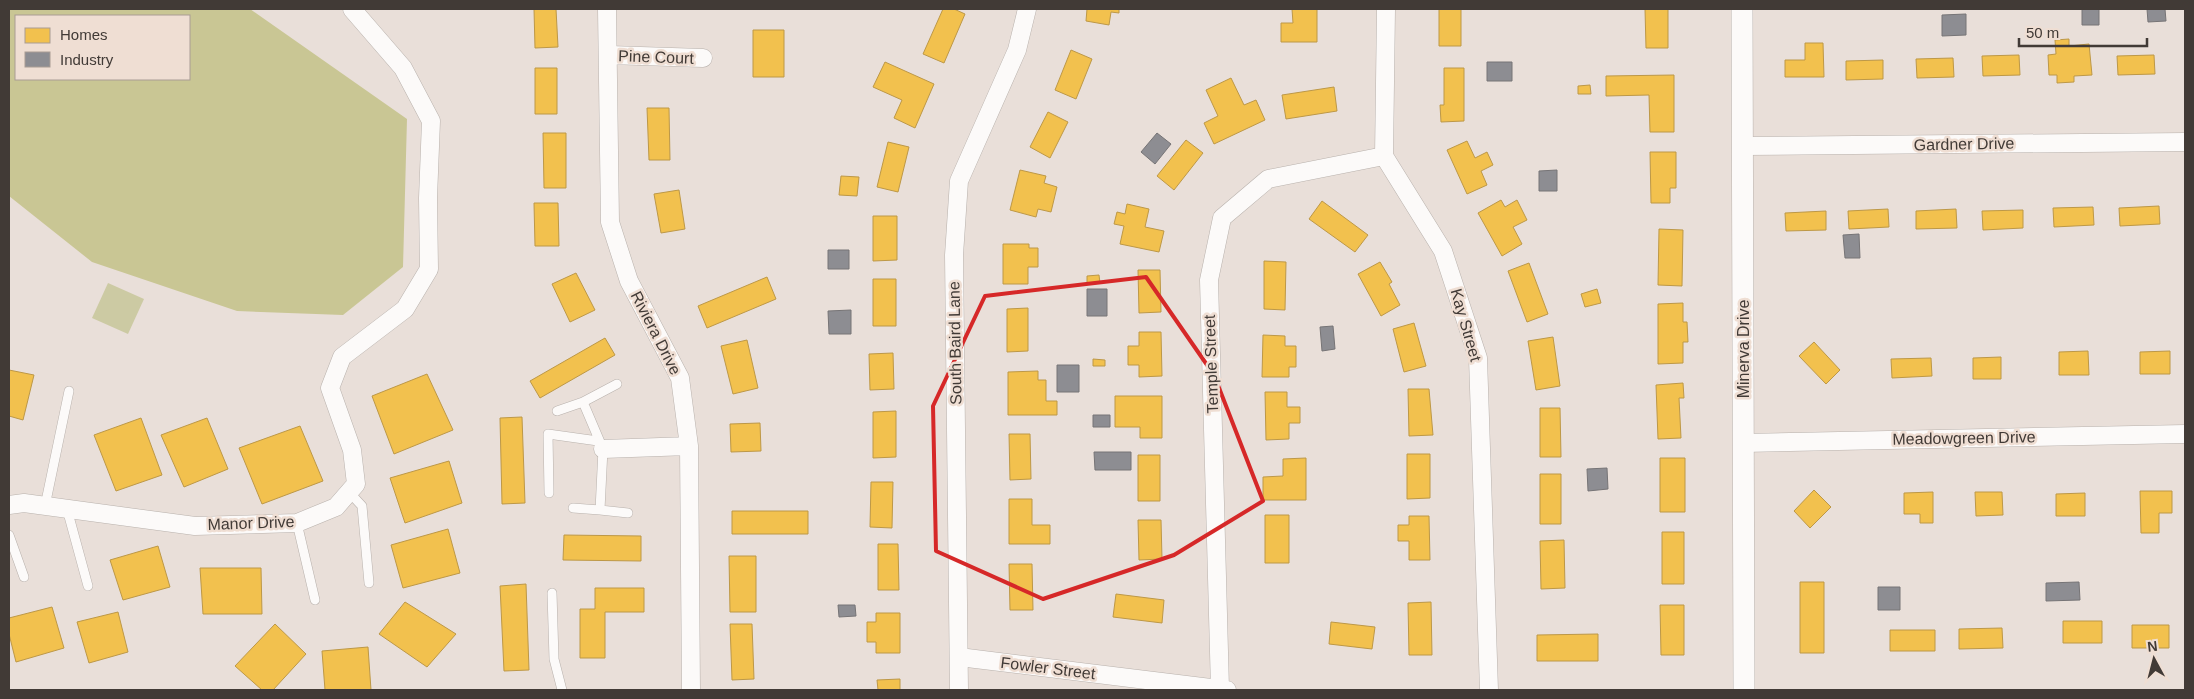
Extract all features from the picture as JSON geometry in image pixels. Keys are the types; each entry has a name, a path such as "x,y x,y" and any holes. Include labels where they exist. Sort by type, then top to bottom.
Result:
{"street":[{"path":"349,492 356,484 352,450 330,388 342,357 405,309 429,269 428,198 432,122 403,68 352,9"},
{"name":"Riviera Drive","path":"607,9 610,222 629,281 680,378 690,446 691,690"},
{"name":"South Baird Lane","path":"959,690 954,255 959,181 1017,50 1028,9"},
{"path":"1384,156 1386,9"},
{"name":"Minerva Drive","path":"1742,9 1744,146 1744,690"},
{"name":"Pine Court","path":"609,55 703,58"},
{"name":"Gardner Drive","path":"1744,146 2185,142"},
{"name":"Temple Street","path":"1224,690 1209,280 1222,218 1268,179 1384,156"},
{"name":"Kay Street","path":"1384,156 1442,251 1478,358 1488,690"},
{"name":"Meadowgreen Drive","path":"1743,443 2185,434"},
{"path":"600,445 690,446"},
{"name":"Manor Drive","path":"9,505 24,503 195,526 297,523 336,507 349,492"},
{"name":"Fowler Street","path":"958,657 1224,690"}],"lane":[{"path":"557,411 583,402 617,384"},
{"path":"45,506 69,391"},
{"path":"583,402 600,445 600,510"},
{"path":"549,493 548,434 600,445"},
{"path":"349,492 362,506 369,583"},
{"path":"573,508 628,512"},
{"path":"67,509 88,586"},
{"path":"297,523 315,600"},
{"path":"9,535 24,577"},
{"path":"552,593 554,659 562,690"}],"highlighted area":[{"path":"1146,277 1214,375 1263,501 1174,555 1043,599 936,551 933,406 985,296"}],"shaded area":[{"path":"9,9 250,9 407,119 403,267 343,315 237,311 92,262 9,196"},
{"path":"108,283 144,299 128,334 92,318"}],"building: Homes":[{"path":"534,9 556,9 558,47 535,48"},
{"path":"943,9 954,9 965,14 944,63 923,54"},
{"path":"1087,9 1119,9 1119,13 1111,12 1109,25 1086,21"},
{"path":"1292,9 1317,9 1317,42 1281,42 1281,23 1293,23"},
{"path":"1439,9 1461,9 1461,46 1439,46"},
{"path":"1645,9 1668,9 1668,48 1646,48"},
{"path":"753,30 784,30 784,77 753,77"},
{"path":"2069,39 2069,46 2089,44 2092,75 2074,76 2074,82 2057,83 2057,75 2049,75 2048,55 2056,54 2055,40"},
{"path":"1805,43 1823,43 1824,77 1785,77 1785,60 1805,60"},
{"path":"1071,50 1092,59 1076,99 1055,90"},
{"path":"2019,55 2020,75 1983,76 1982,56"},
{"path":"2154,55 2155,74 2118,75 2117,56"},
{"path":"1953,58 1954,77 1917,78 1916,59"},
{"path":"1883,60 1883,79 1846,80 1846,61"},
{"path":"885,62 934,84 915,128 894,118 902,100 873,87"},
{"path":"535,68 557,68 557,114 535,114"},
{"path":"1444,68 1464,68 1464,121 1441,122 1440,105 1444,105"},
{"path":"1674,75 1674,132 1650,132 1649,95 1606,96 1606,76"},
{"path":"1231,78 1244,105 1256,100 1265,120 1214,144 1204,123 1218,116 1206,90"},
{"path":"1590,85 1591,94 1578,94 1578,86"},
{"path":"1334,87 1337,111 1286,119 1282,95"},
{"path":"647,108 669,108 670,160 649,160"},
{"path":"1048,112 1068,122 1050,158 1030,147"},
{"path":"543,133 566,133 566,188 544,188"},
{"path":"1186,140 1203,153 1174,190 1157,176"},
{"path":"1467,141 1475,158 1487,152 1493,165 1481,171 1487,185 1467,194 1447,150"},
{"path":"888,142 909,147 898,192 877,187"},
{"path":"1650,152 1676,152 1676,188 1670,188 1670,203 1651,203"},
{"path":"1020,170 1046,176 1044,183 1057,187 1051,212 1038,209 1036,217 1010,210"},
{"path":"841,176 859,177 857,196 839,195"},
{"path":"679,190 685,229 661,233 654,194"},
{"path":"1501,200 1505,207 1517,200 1527,220 1513,227 1522,244 1502,256 1478,213"},
{"path":"1322,201 1368,235 1355,252 1309,219"},
{"path":"534,203 558,203 559,246 535,246"},
{"path":"1127,204 1149,209 1145,227 1164,231 1159,252 1120,244 1124,226 1114,224 1117,212 1125,214"},
{"path":"2159,206 2160,224 2120,226 2119,208"},
{"path":"2093,207 2094,225 2054,227 2053,208"},
{"path":"1888,209 1889,227 1849,229 1848,211"},
{"path":"1956,209 1957,228 1916,229 1916,211"},
{"path":"2023,210 2023,228 1983,230 1982,211"},
{"path":"1826,211 1826,230 1786,231 1785,213"},
{"path":"873,216 897,216 897,260 873,261"},
{"path":"1659,229 1683,230 1682,286 1658,285"},
{"path":"1003,244 1029,244 1029,248 1038,248 1038,267 1028,267 1028,284 1003,284"},
{"path":"1264,261 1286,262 1285,310 1264,309"},
{"path":"1380,262 1392,282 1389,284 1400,305 1381,316 1358,274"},
{"path":"1529,263 1548,314 1527,322 1508,271"},
{"path":"1138,270 1160,270 1161,312 1139,313"},
{"path":"576,273 595,310 570,322 552,284"},
{"path":"1099,275 1100,283 1087,284 1087,276"},
{"path":"767,277 776,299 707,328 698,306"},
{"path":"873,279 896,279 896,326 873,326"},
{"path":"1597,289 1601,303 1585,307 1581,294"},
{"path":"1683,303 1683,322 1687,322 1688,342 1683,342 1683,363 1658,364 1658,304"},
{"path":"1028,308 1028,351 1007,352 1007,309"},
{"path":"1414,323 1426,366 1404,372 1393,329"},
{"path":"1139,332 1161,332 1162,376 1139,377 1139,365 1128,365 1128,346 1139,346"},
{"path":"1263,335 1285,336 1285,346 1296,346 1296,367 1289,367 1289,377 1262,377"},
{"path":"1553,337 1560,386 1536,390 1528,341"},
{"path":"605,338 615,355 540,398 530,381"},
{"path":"747,340 758,388 733,394 721,346"},
{"path":"1814,342 1840,370 1826,384 1799,356"},
{"path":"2088,351 2089,375 2059,375 2059,352"},
{"path":"2170,351 2170,374 2140,374 2140,352"},
{"path":"893,353 894,389 870,390 869,354"},
{"path":"2001,357 2001,379 1973,379 1973,358"},
{"path":"1931,358 1932,376 1892,378 1891,359"},
{"path":"1093,359 1105,360 1105,366 1093,366"},
{"path":"9,370 34,375 23,420 9,416"},
{"path":"1038,371 1038,380 1046,380 1046,401 1057,401 1057,415 1008,415 1008,372"},
{"path":"427,374 453,430 394,454 372,396"},
{"path":"1683,383 1684,398 1679,398 1681,438 1658,439 1656,385"},
{"path":"1408,389 1429,389 1433,435 1409,436"},
{"path":"1265,392 1287,392 1287,407 1300,407 1300,423 1289,423 1289,439 1266,440"},
{"path":"1115,396 1162,396 1162,438 1140,438 1140,427 1115,427"},
{"path":"1540,408 1560,408 1561,457 1540,457"},
{"path":"896,411 896,457 873,458 873,412"},
{"path":"522,417 525,503 502,504 500,418"},
{"path":"141,418 162,475 116,491 94,435"},
{"path":"207,418 228,469 184,487 161,435"},
{"path":"760,423 761,451 731,452 730,424"},
{"path":"300,426 323,481 262,504 239,448"},
{"path":"1009,434 1030,434 1031,479 1010,480"},
{"path":"1407,454 1430,454 1430,498 1407,499"},
{"path":"1138,455 1160,455 1160,501 1138,501"},
{"path":"1306,458 1306,500 1263,500 1263,477 1283,476 1283,459"},
{"path":"1660,458 1685,458 1685,512 1660,512"},
{"path":"449,461 462,503 405,523 390,478"},
{"path":"1540,474 1561,474 1561,524 1540,524"},
{"path":"871,482 893,482 892,528 870,527"},
{"path":"1814,490 1831,507 1810,528 1794,511"},
{"path":"2140,491 2172,491 2172,513 2159,513 2159,533 2141,533"},
{"path":"1933,492 1933,523 1920,523 1920,514 1904,514 1904,493"},
{"path":"1975,492 2002,492 2003,515 1976,516"},
{"path":"2085,493 2085,516 2056,516 2056,494"},
{"path":"1009,499 1032,499 1032,525 1050,525 1050,544 1009,544"},
{"path":"732,511 808,511 808,534 732,534"},
{"path":"1265,515 1289,515 1289,563 1265,563"},
{"path":"1409,516 1429,516 1430,560 1409,560 1409,541 1398,541 1398,525 1409,525"},
{"path":"1138,520 1161,520 1162,559 1139,560"},
{"path":"448,529 460,573 403,588 391,545"},
{"path":"1662,532 1684,532 1684,584 1662,584"},
{"path":"564,535 641,536 641,561 563,560"},
{"path":"1564,540 1565,588 1541,589 1540,541"},
{"path":"878,544 898,544 899,590 878,590"},
{"path":"158,546 170,587 123,600 110,560"},
{"path":"729,556 756,556 756,612 730,612"},
{"path":"1009,564 1032,564 1033,610 1010,610"},
{"path":"200,568 261,568 262,614 203,614"},
{"path":"1800,582 1824,582 1824,653 1800,653"},
{"path":"526,584 529,670 504,671 500,586"},
{"path":"595,588 644,588 644,612 605,612 605,658 580,658 580,609 595,609"},
{"path":"1116,594 1164,600 1162,623 1113,617"},
{"path":"405,602 456,634 427,667 379,634"},
{"path":"1431,602 1432,655 1409,655 1408,603"},
{"path":"1660,605 1684,605 1684,655 1661,655"},
{"path":"52,607 64,648 16,662 9,634 9,618"},
{"path":"118,612 128,652 89,663 77,622"},
{"path":"876,613 900,613 900,653 876,653 876,642 867,642 867,622 876,622"},
{"path":"2063,621 2102,621 2102,643 2063,643"},
{"path":"1331,622 1375,627 1372,649 1329,644"},
{"path":"275,624 306,654 273,690 262,690 235,666"},
{"path":"730,624 752,624 754,679 732,680"},
{"path":"2132,625 2169,625 2169,648 2132,648"},
{"path":"2002,628 2003,648 1959,649 1959,629"},
{"path":"1890,630 1935,630 1935,651 1890,651"},
{"path":"1598,634 1598,661 1537,661 1537,635"},
{"path":"368,647 371,690 325,690 322,651"},
{"path":"900,679 900,690 878,690 877,680"}],"building: Industry":[{"path":"2082,9 2099,9 2099,25 2082,25"},
{"path":"2147,9 2165,9 2166,21 2148,22"},
{"path":"1966,14 1966,35 1942,36 1942,15"},
{"path":"1487,62 1512,62 1512,81 1487,81"},
{"path":"1157,133 1171,144 1155,164 1141,152"},
{"path":"1557,170 1557,191 1539,191 1539,171"},
{"path":"1859,234 1860,258 1845,258 1843,235"},
{"path":"828,250 849,250 849,269 828,269"},
{"path":"1087,289 1107,289 1107,316 1087,316"},
{"path":"851,310 851,334 829,334 828,311"},
{"path":"1333,326 1335,349 1322,351 1320,327"},
{"path":"1057,365 1079,365 1079,392 1057,392"},
{"path":"1093,415 1110,415 1110,427 1093,427"},
{"path":"1094,452 1131,452 1131,470 1095,470"},
{"path":"1607,468 1608,489 1588,491 1587,469"},
{"path":"2079,582 2080,600 2046,601 2046,583"},
{"path":"1878,587 1900,587 1900,610 1878,610"},
{"path":"838,605 855,605 856,616 839,617"}]}
